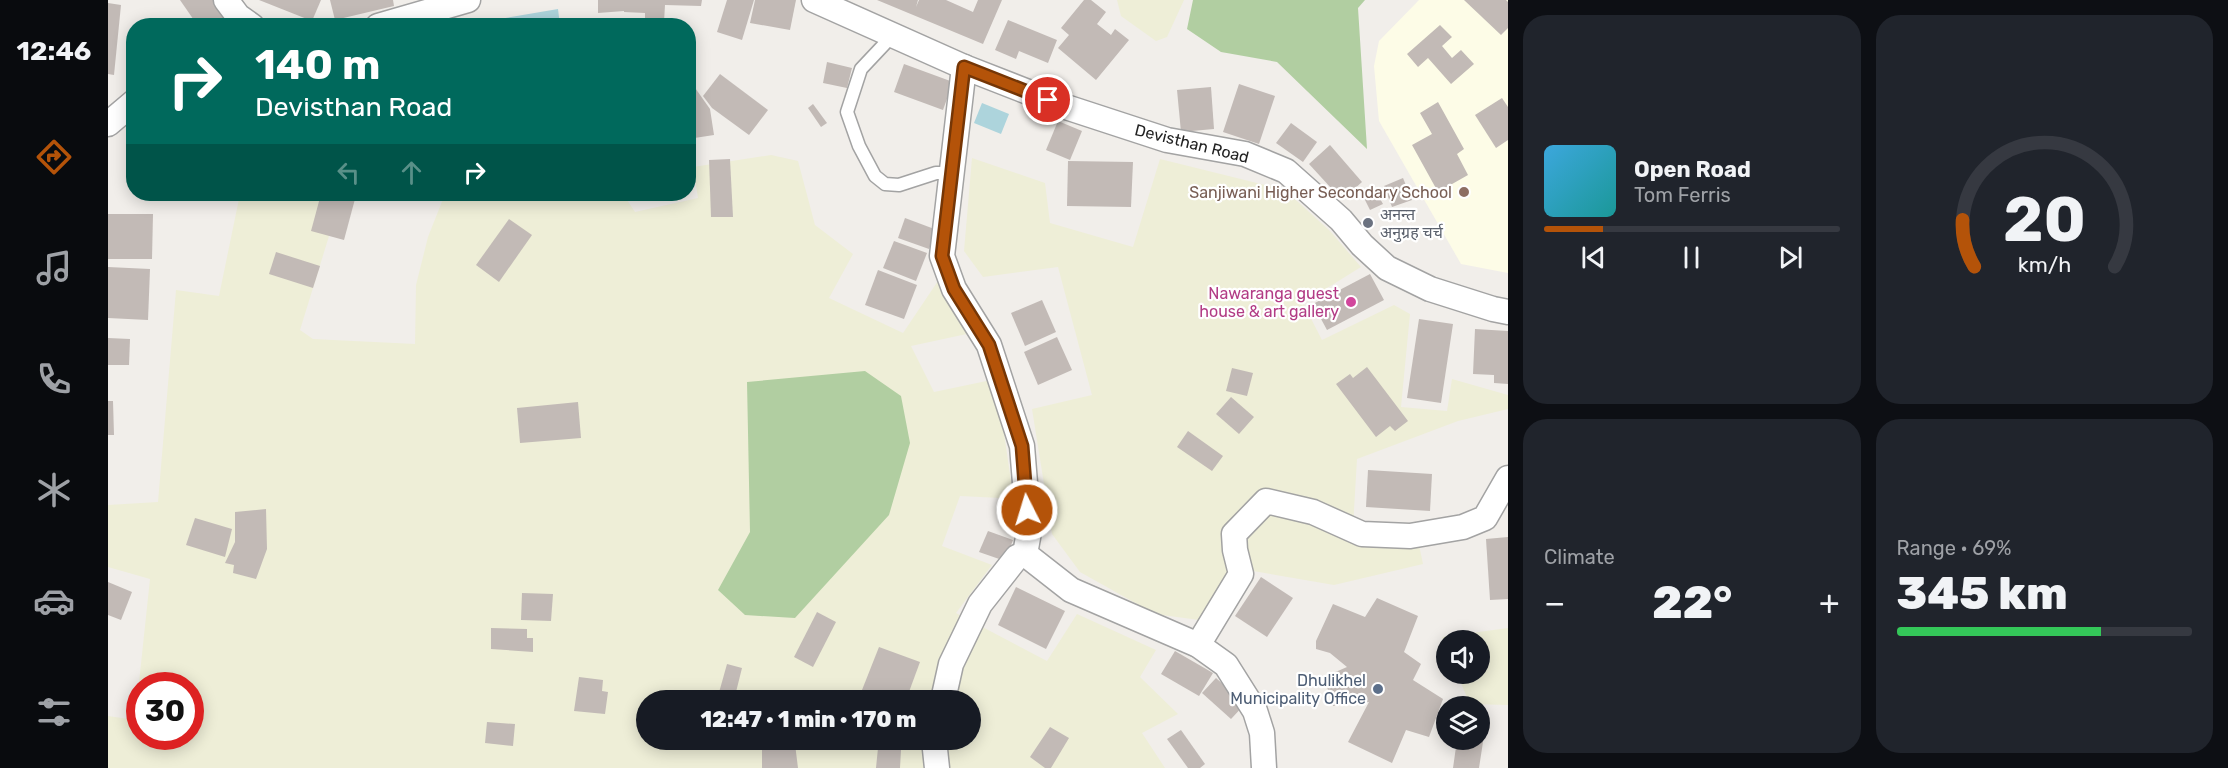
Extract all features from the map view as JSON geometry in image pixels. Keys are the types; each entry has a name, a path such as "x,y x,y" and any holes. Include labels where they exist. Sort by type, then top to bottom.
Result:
{"street":[{"path":"226,0 241,18"},
{"path":"390,18 406,8 468,0"},
{"name":"Devisthan Road","path":"814,0 964,67 1069,108 1167,140 1245,154 1286,171 1341,220 1362,245 1387,268 1430,289 1508,312"},
{"path":"964,67 942,256 954,289 989,345 1022,446 1029,532 1025,554"},
{"path":"108,124 126,109"},
{"path":"1198,645 1241,574 1234,534 1266,501 1313,512 1362,534 1410,536 1463,527 1485,518 1508,478"},
{"path":"1025,554 1071,590 1198,645 1226,665 1255,711 1262,733 1264,768"},
{"path":"945,690 951,664 980,604 1017,557 1025,554"},
{"path":"935,750 937,768"}],"lane":[{"path":"893,35 861,69 847,112 859,146 875,176 885,184 899,185 936,173 951,173"}],"shaded area":[{"path":"1117,0 1184,0 1167,37 1156,41 1121,16"},
{"name":"Sanjiwani Higher Secondary School","path":"1419,0 1508,0 1508,273 1461,264 1379,121 1374,66 1379,41"},
{"path":"771,155 798,161 815,225 853,254 829,298 903,333 940,278 976,332 911,346 934,392 996,379 1012,488 1000,498 960,496 942,546 992,565 956,613 1047,661 1077,614 1156,650 1140,677 1178,714 1142,733 1165,768 108,768 108,716 126,719 126,750 204,750 204,672 140,672 150,579 108,567 108,505 158,502 176,290 219,296 239,201 340,201 300,330 313,339 415,344 416,285 428,237 442,201 628,201 635,212 684,201 696,201 698,198 696,167"},
{"path":"972,158 1045,183 1050,223 1133,247 1160,159 1285,190 1330,231 1361,267 1303,303 1322,340 1394,305 1410,314 1401,407 1447,411 1452,379 1508,395 1508,409 1458,421 1357,459 1353,527 1417,535 1423,564 1334,585 1236,568 1206,621 1155,614 1080,572 1052,534 1032,409 1092,395 1058,267 983,277 964,251"},
{"path":"1508,628 1508,705 1490,705 1490,696 1467,696 1461,684 1490,684 1490,630"}],"green space":[{"path":"1193,0 1365,0 1358,8 1367,149 1277,62 1221,52 1187,29"},
{"path":"865,371 901,396 910,443 889,515 795,618 745,615 718,590 750,532 747,382"}],"water":[{"path":"558,9 559,18 505,18"},
{"path":"982,103 1009,114 1001,134 974,123"}],"building":[{"path":"180,0 217,0 230,18 192,18"},
{"path":"259,0 321,0 313,18 304,18"},
{"path":"330,0 393,0 394,6 334,18"},
{"path":"598,0 702,0 701,6 665,5 664,18 645,18 645,13 624,11 598,13"},
{"path":"727,0 754,0 742,40 717,32"},
{"path":"755,0 796,0 790,30 750,23"},
{"path":"877,0 918,0 916,7 919,0 946,0 973,12 978,0 1002,0 983,44"},
{"path":"1084,0 1091,0 1106,12 1097,24 1111,35 1115,29 1129,40 1096,80 1058,48 1069,35 1061,28"},
{"path":"1464,0 1506,0 1508,2 1508,28 1501,35"},
{"path":"108,3 121,5 114,75 108,74"},
{"path":"1008,20 1057,40 1048,63 1019,51 1016,59 995,50"},
{"path":"1440,25 1452,37 1442,46 1452,58 1461,50 1474,64 1451,84 1428,58 1418,67 1407,54"},
{"path":"827,62 852,68 847,88 823,83"},
{"path":"904,64 953,82 943,110 894,92"},
{"path":"720,74 768,110 749,135 712,108 703,96"},
{"path":"1239,84 1275,96 1259,144 1223,132"},
{"path":"1211,87 1214,129 1181,132 1177,90"},
{"path":"696,89 710,109 714,135 696,138"},
{"path":"1502,98 1508,107 1508,140 1496,148 1475,115"},
{"path":"1438,102 1464,149 1457,154 1468,175 1438,192 1412,145 1432,134 1420,113"},
{"path":"813,104 827,123 821,127 808,108"},
{"path":"1058,121 1082,131 1070,160 1046,150"},
{"path":"1291,123 1317,142 1303,162 1276,143"},
{"path":"1330,145 1362,182 1342,200 1309,164"},
{"path":"730,159 733,217 711,217 709,160"},
{"path":"1068,161 1133,162 1131,207 1067,206"},
{"path":"1403,178 1412,200 1392,207 1384,186"},
{"path":"1375,190 1383,204 1370,210 1363,196"},
{"path":"319,201 354,201 344,240 311,231"},
{"path":"108,214 153,214 152,259 108,259"},
{"path":"905,218 937,230 929,249 898,238"},
{"path":"509,219 532,235 499,282 476,265"},
{"path":"894,241 927,253 916,281 883,268"},
{"path":"276,252 320,266 313,288 269,274"},
{"path":"108,267 150,269 148,320 108,318"},
{"path":"878,270 917,285 904,319 865,305"},
{"path":"1370,274 1384,300 1327,330 1313,304"},
{"path":"1042,300 1056,332 1025,346 1011,313"},
{"path":"1419,319 1453,324 1441,403 1407,398"},
{"path":"1475,329 1508,331 1508,384 1494,383 1494,375 1473,374"},
{"path":"1057,337 1072,370 1038,385 1024,352"},
{"path":"108,338 130,339 129,365 108,365"},
{"path":"1367,367 1408,421 1395,431 1390,426 1376,437 1336,384 1350,374 1353,378"},
{"path":"1232,368 1253,373 1247,396 1226,391"},
{"path":"1231,397 1254,417 1239,434 1216,414"},
{"path":"108,401 113,401 114,435 108,435"},
{"path":"578,402 581,438 520,443 517,408"},
{"path":"1188,431 1223,456 1212,471 1177,447"},
{"path":"1368,470 1432,474 1430,511 1366,507"},
{"path":"266,509 267,549 256,579 233,573 234,565 225,563 235,542 235,512"},
{"path":"195,518 232,529 225,557 186,545"},
{"path":"988,531 1013,540 1005,561 979,552"},
{"path":"1508,537 1508,599 1490,600 1486,539"},
{"path":"1261,577 1293,598 1267,637 1235,616"},
{"path":"108,582 132,592 121,620 108,615"},
{"path":"1016,587 1065,611 1046,649 998,625"},
{"path":"522,593 553,594 551,621 521,620"},
{"name":"Dhulikhel Municipality Office","path":"1377,598 1418,616 1404,652 1421,664 1413,680 1438,696 1436,696 1436,718 1429,737 1406,730 1392,763 1348,742 1369,702 1333,706 1324,677 1347,667 1330,653 1316,649 1316,641 1333,604 1365,617"},
{"path":"817,612 836,622 813,667 794,657"},
{"path":"491,628 527,629 527,638 533,638 533,652 491,649"},
{"path":"879,647 920,662 910,690 862,690"},
{"path":"1175,651 1213,673 1199,696 1161,674"},
{"path":"727,664 742,668 736,690 720,690"},
{"path":"579,677 603,680 602,691 608,692 605,714 574,711"},
{"path":"1216,678 1245,704 1231,719 1202,693"},
{"path":"487,722 515,724 513,746 485,743"},
{"path":"1050,727 1069,738 1051,768 1045,768 1030,757"},
{"path":"1181,730 1205,764 1200,768 1188,768 1167,739"},
{"path":"762,750 796,750 798,768 762,768"},
{"path":"878,750 901,750 900,768 876,768"},
{"path":"1456,750 1482,750 1479,768 1453,768"}],"place":[{"name":"Sanjiwani Higher Secondary School","path":"1464,192"},
{"name":"अनन्त अनुग्रह चर्च","path":"1368,223"},
{"name":"Nawaranga guest house & art gallery","path":"1351,302"},
{"name":"Dhulikhel Municipality Office","path":"1378,689"}],"route":[{"path":"1027,510 1022,446 989,345 954,289 942,256 964,67 1048,100"}]}
